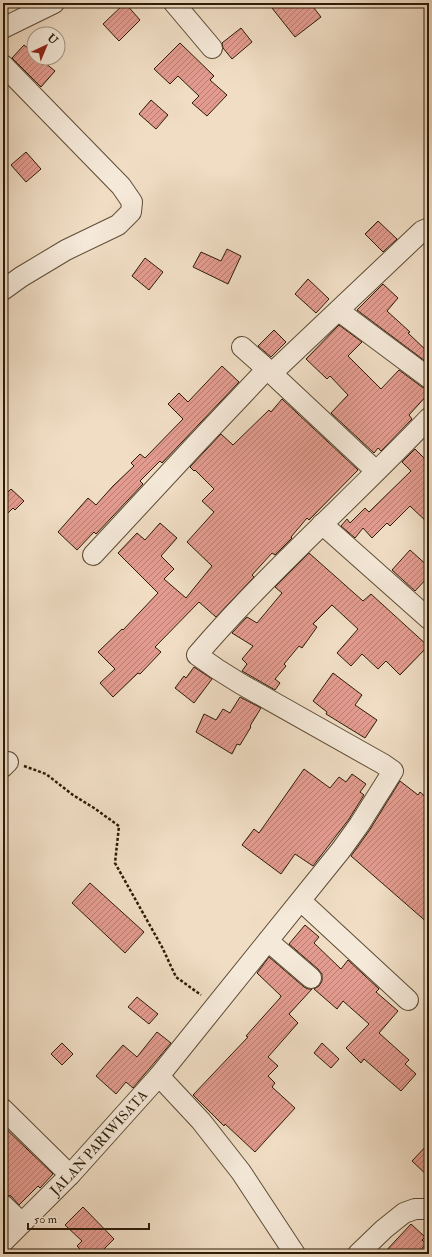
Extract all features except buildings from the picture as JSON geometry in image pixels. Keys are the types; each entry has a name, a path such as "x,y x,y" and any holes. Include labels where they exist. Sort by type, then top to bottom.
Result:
{"street":[{"path":"3,28 54,3"},
{"path":"174,3 212,48"},
{"path":"3,65 121,186 132,202 131,212 118,225 66,250 21,277 3,290"},
{"path":"93,555 196,443 270,371 339,311 422,232 429,228"},
{"path":"339,311 429,378"},
{"path":"242,346 376,471"},
{"path":"428,422 322,524 429,619"},
{"name":"JALAN PARIWISATA","path":"3,1242 70,1175 159,1076 341,850 359,825 392,771 383,764 235,680 197,654 276,569 322,524"},
{"path":"301,901 408,1000"},
{"path":"268,941 311,978"},
{"path":"159,1076 201,1121 241,1172 294,1254"},
{"path":"3,1109 70,1175"},
{"path":"3,1205 22,1223"},
{"path":"358,1254 384,1229 404,1213 415,1209 429,1209"}],"path":[{"path":"5,764 46,774 73,795 119,826 115,863 162,947 176,977 215,1005"}]}
